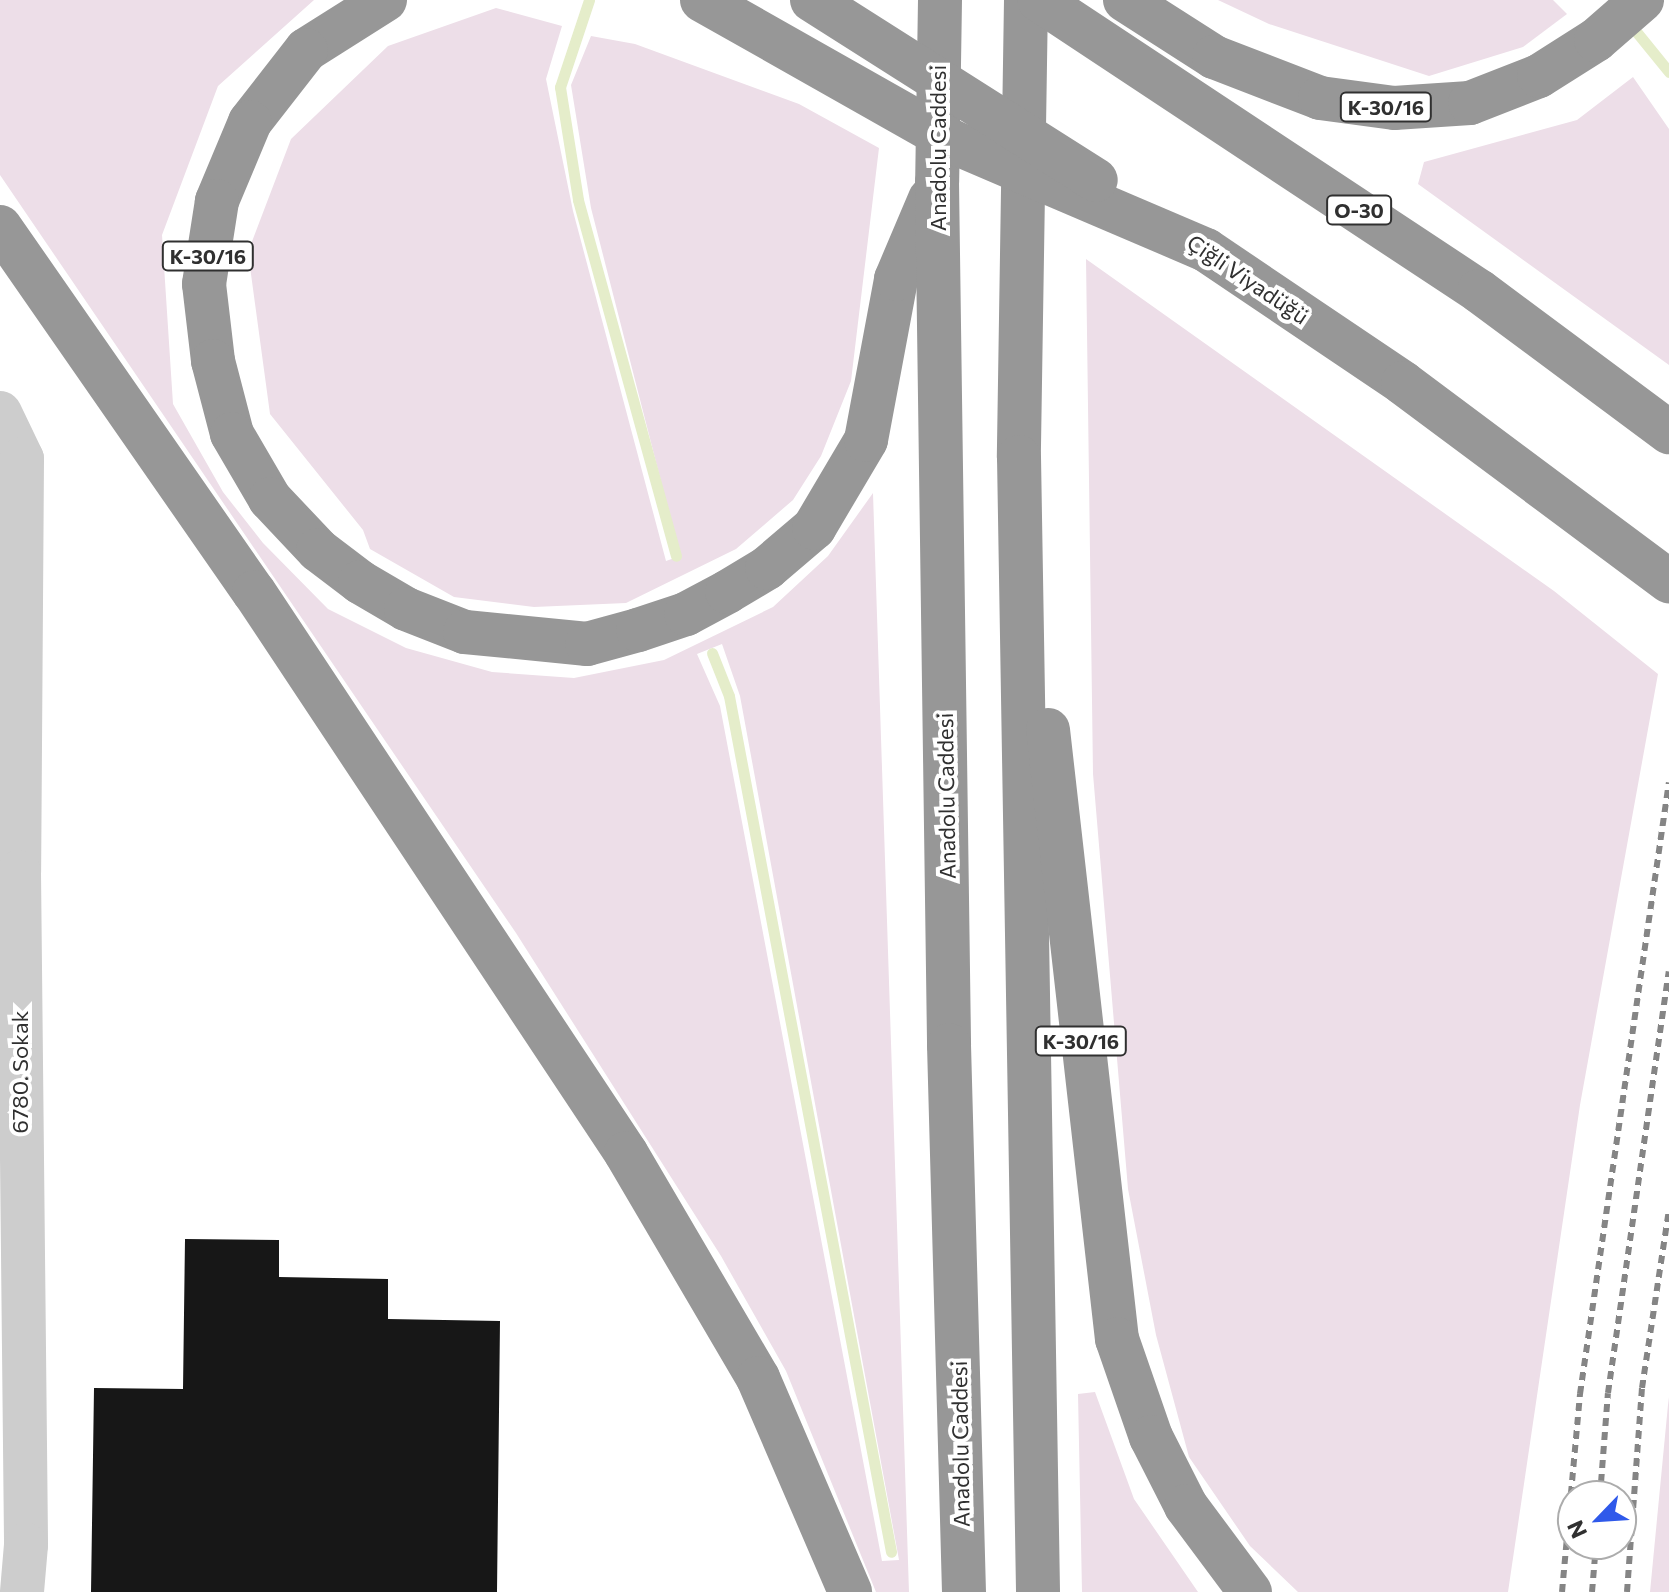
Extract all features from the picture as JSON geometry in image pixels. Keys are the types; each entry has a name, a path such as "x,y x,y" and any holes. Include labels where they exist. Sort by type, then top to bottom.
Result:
{"highway":[{"name":"K-30/16","path":"385,0 306,50 250,122 217,201 204,284 213,361 232,434 270,499 318,550 406,609 465,632 517,641 587,644 686,614 740,584 814,528 849,476 866,440 896,279 937,182"},
{"path":"702,0 953,142 1206,250"},
{"name":"Çiğli Viyadüğü","path":"812,0 1206,250 1403,383 1669,581"},
{"name":"Anadolu Caddesi","path":"940,0 937,182 949,1029 964,1592"},
{"path":"1026,0 1019,457 1038,1592"},
{"name":"O-30","path":"1039,0 1479,291 1669,432"},
{"name":"K-30/16","path":"1125,0 1214,57 1320,98 1394,108 1470,103 1539,76 1596,40 1642,0"},
{"path":"0,227 254,592 626,1153 710,1291 758,1378 850,1592"},
{"name":"K-30/16","path":"1019,457 1117,1339 1151,1437 1186,1506 1250,1592"}],"street":[{"name":"6780. Sokak","path":"0,413 22,459 13,1448 22,1592"}],"shaded area":[{"path":"0,0 314,0 218,86 162,235 173,404 223,492 263,543 328,609 406,648 492,672 574,678 664,660 773,607 828,556 873,493 909,1592 876,1592 786,1371 721,1256 516,933 0,175","holes":["722,644 740,696 899,1560 882,1561 720,706 697,654"]},
{"path":"1218,0 1553,0 1567,14 1523,47 1429,76 1269,24"},
{"path":"496,8 562,26 546,79 573,211 666,561 680,556 591,208 571,85 591,36 635,44 799,104 879,148 851,381 821,456 793,500 736,549 626,603 534,607 454,597 370,549 363,530 270,414 248,252 291,139 388,46"},
{"path":"1633,77 1669,129 1669,365 1418,184 1424,162 1577,120"},
{"path":"1086,259 1554,591 1658,674 1580,1105 1508,1592 1298,1592 1250,1546 1189,1457 1156,1335 1128,1189 1093,774"},
{"path":"1095,1392 1134,1499 1198,1592 1082,1592 1078,1394"},
{"path":"1669,1397 1669,1592 1650,1592 1668,1405"}],"building":[{"path":"185,1239 279,1240 279,1277 388,1279 388,1319 500,1321 497,1592 91,1592 94,1388 183,1389"}],"waterway":[{"path":"589,0 560,87 578,200 676,556"},
{"path":"1630,24 1669,72"},
{"path":"712,653 729,696 891,1552"}],"railway":[{"path":"1562,1592 1580,1394 1669,782"},
{"path":"1601,1480 1608,1393 1669,971"},
{"path":"1627,1592 1642,1388 1669,1210"},
{"path":"1592,1592 1595,1560"}]}
